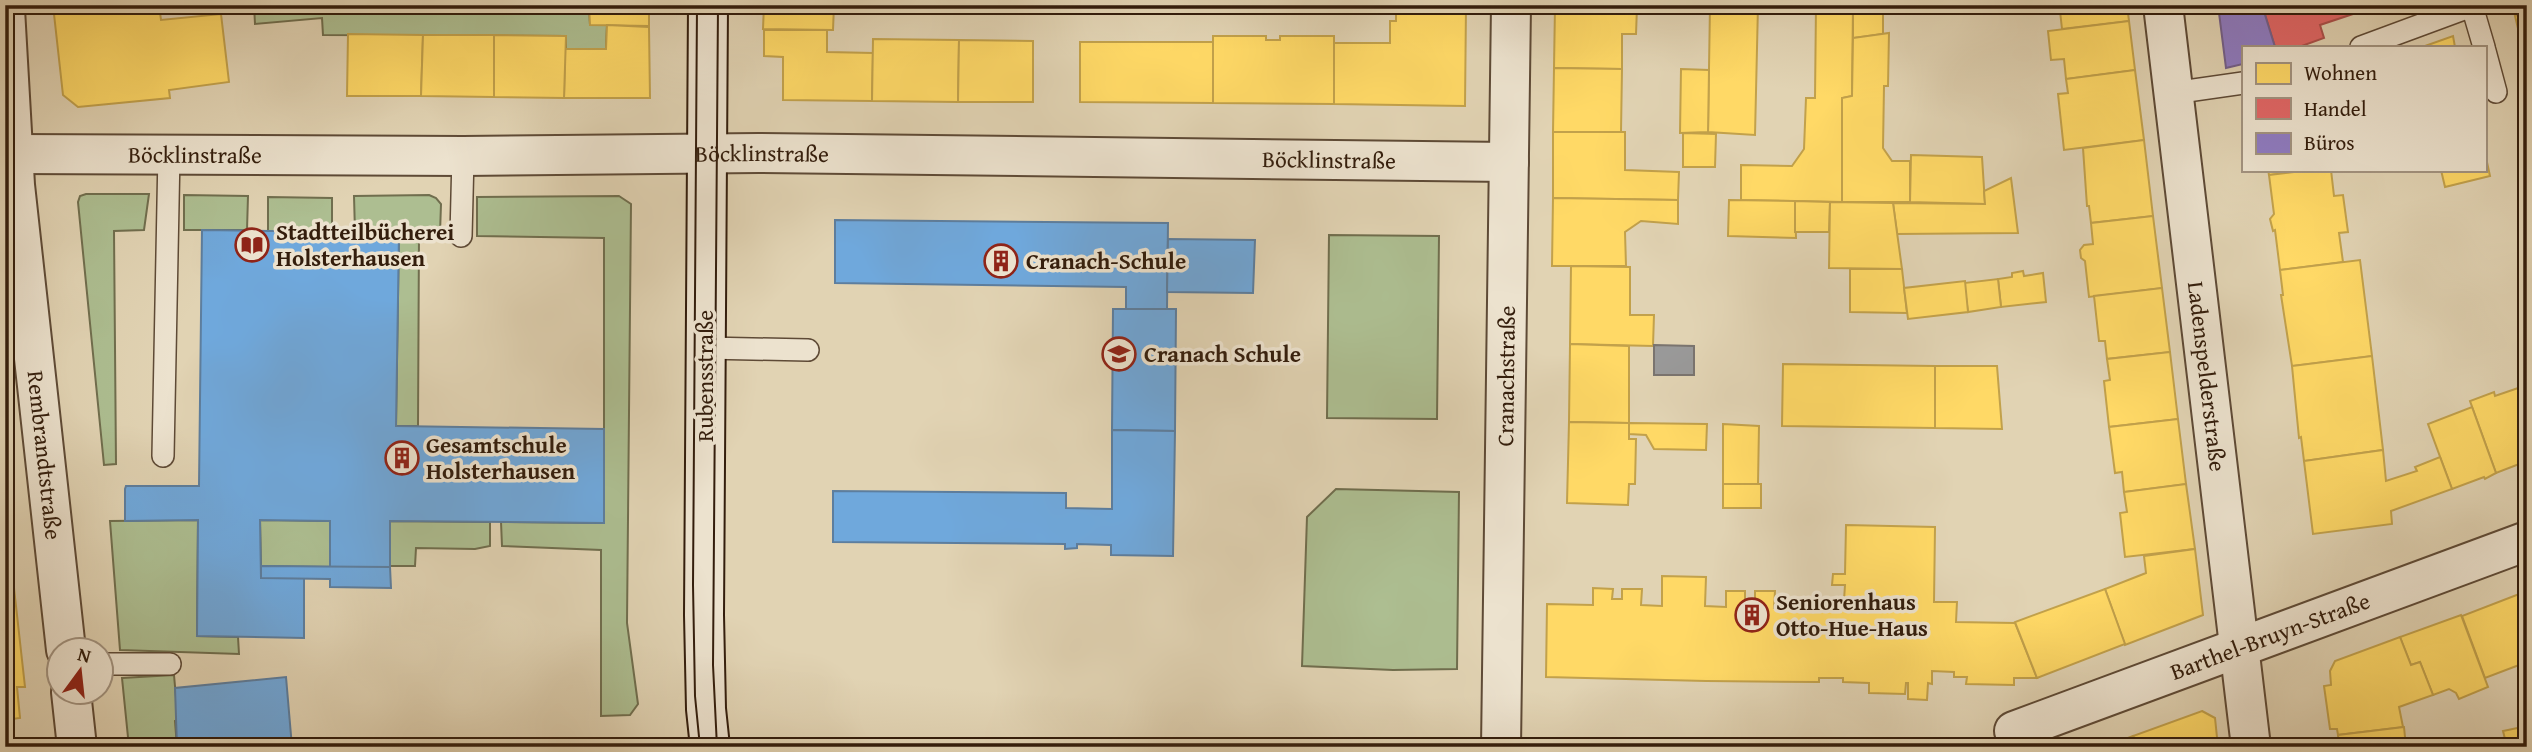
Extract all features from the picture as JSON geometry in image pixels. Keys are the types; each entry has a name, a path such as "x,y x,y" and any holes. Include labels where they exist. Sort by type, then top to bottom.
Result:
{"street":[{"name":"Rubensstraße","path":"708,5 704,615 706,709 710,747"},
{"name":"Cranachstraße","path":"1501,747 1510,5"},
{"name":"Ladenspelderstraße","path":"2163,5 2251,747"},
{"name":"Rembrandtstraße","path":"5,9 17,198 64,636"},
{"name":"Böcklinstraße","path":"15,154 707,154 1509,162"},
{"name":"Barthel-Bruyn-Straße","path":"2014,731 2527,541"},
{"path":"73,706 77,747"}],"lane":[{"path":"2364,46 2472,6 2483,46"},
{"path":"2486,56 2496,92"},
{"path":"2173,93 2242,83"},
{"path":"163,456 169,153"},
{"path":"461,236 463,156"},
{"path":"706,348 808,350"},
{"path":"116,664 170,664"}],"green space":[{"path":"254,5 589,5 590,25 607,25 606,49 566,49 566,36 323,35 322,18 255,24"},
{"path":"149,194 144,230 114,231 116,464 104,465 78,202 80,196"},
{"path":"184,195 248,196 247,230 184,230"},
{"path":"429,195 441,204 440,233 419,233 418,426 396,426 399,233 355,232 354,196"},
{"path":"619,196 631,204 627,623 638,704 630,715 601,716 601,550 502,546 501,522 604,523 604,238 477,236 477,197"},
{"path":"268,197 332,198 332,232 268,231"},
{"path":"1329,235 1439,236 1437,419 1327,418"},
{"path":"1336,489 1459,492 1457,669 1393,670 1302,666 1307,517"},
{"path":"198,520 197,636 238,637 239,654 120,650 110,521"},
{"path":"260,520 330,521 330,567 261,566"},
{"path":"390,521 490,522 490,546 475,549 416,548 415,566 390,566"},
{"path":"174,675 178,720 175,721 177,747 129,747 122,678"},
{"path":"1754,738 2010,741 2023,747 1754,747"}],"building: Wohnen":[{"path":"53,5 159,5 161,20 221,14 229,82 169,90 170,98 78,107 63,95"},
{"path":"589,5 649,5 649,26 590,25"},
{"path":"764,5 834,5 833,30 763,29"},
{"path":"1396,5 1466,5 1465,106 1334,104 1334,43 1390,43 1390,21 1396,21"},
{"path":"1710,5 1758,5 1755,135 1708,132"},
{"path":"1816,5 1853,5 1852,96 1842,98 1842,202 1741,200 1741,165 1792,166 1804,149 1806,98 1815,98"},
{"path":"1853,5 1883,5 1883,34 1853,38"},
{"path":"2049,5 2127,5 2129,21 2062,29 2060,11 2050,13"},
{"path":"1555,6 1637,7 1636,34 1622,34 1622,69 1554,68"},
{"path":"2527,12 2527,66 2515,16"},
{"path":"2129,21 2135,70 2066,79 2064,59 2051,60 2048,31"},
{"path":"607,25 649,27 650,98 564,98 565,49 606,49"},
{"path":"764,30 827,30 827,52 873,53 872,101 783,100 783,57 764,56"},
{"path":"1889,33 1888,86 1884,86 1883,148 1892,161 1910,161 1910,202 1842,202 1842,98 1852,96 1853,38"},
{"path":"348,34 423,35 421,96 347,96"},
{"path":"423,35 494,35 494,97 421,96"},
{"path":"494,35 566,36 564,98 494,97"},
{"path":"1213,36 1266,36 1266,40 1280,40 1280,36 1334,36 1334,104 1213,103"},
{"path":"2453,36 2455,46 2425,46"},
{"path":"873,39 959,40 958,102 872,101"},
{"path":"959,40 1033,41 1033,102 958,102"},
{"path":"1080,42 1213,42 1213,103 1080,102"},
{"path":"1554,68 1622,69 1621,132 1553,132"},
{"path":"1681,69 1709,70 1708,132 1680,133"},
{"path":"2135,70 2144,140 2064,150 2058,94 2068,93 2066,79"},
{"path":"1553,132 1625,132 1625,170 1679,172 1678,200 1553,198"},
{"path":"1683,133 1716,134 1715,167 1683,167"},
{"path":"2144,140 2153,216 2091,223 2087,206 2083,148"},
{"path":"1911,155 1982,157 1985,204 1910,202"},
{"path":"2486,158 2490,176 2445,187 2441,172 2486,172"},
{"path":"2268,172 2294,172 2269,175"},
{"path":"2331,172 2334,196 2343,195 2348,232 2339,233 2343,262 2280,270 2275,230 2273,231 2270,219 2274,214 2269,175"},
{"path":"2011,178 2018,233 1897,234 1893,203 1985,204 1984,191"},
{"path":"1553,198 1678,200 1678,224 1641,221 1625,232 1626,266 1552,266"},
{"path":"1729,200 1795,201 1796,238 1728,236"},
{"path":"1795,201 1830,202 1829,232 1795,232"},
{"path":"1830,202 1893,203 1902,269 1829,268"},
{"path":"2153,216 2162,288 2089,297 2085,261 2081,258 2080,250 2084,245 2093,244 2091,223"},
{"path":"2360,260 2372,356 2292,366 2281,295 2280,270"},
{"path":"1571,266 1630,267 1630,315 1654,315 1653,346 1570,344"},
{"path":"1850,269 1902,269 1907,313 1850,312"},
{"path":"2023,271 2024,276 2043,273 2046,302 2001,307 1998,279 2012,277 2012,273"},
{"path":"1998,279 2001,307 1968,312 1964,283"},
{"path":"1965,281 1968,312 1908,319 1904,288"},
{"path":"2162,288 2170,352 2107,359 2105,341 2099,341 2094,296"},
{"path":"1570,344 1629,346 1629,423 1569,422"},
{"path":"2170,352 2178,419 2109,427 2104,381 2110,380 2107,359"},
{"path":"2372,356 2383,450 2304,461 2292,366"},
{"path":"1783,364 1935,366 1935,428 1782,426"},
{"path":"1935,366 1997,366 2002,429 1935,428"},
{"path":"2527,385 2527,461 2496,473 2470,401 2494,392 2495,396"},
{"path":"2472,407 2496,473 2452,489 2428,424"},
{"path":"2178,419 2186,484 2124,492 2122,472 2115,473 2109,427"},
{"path":"1569,422 1629,423 1629,439 1636,439 1635,484 1629,484 1628,505 1567,503"},
{"path":"1629,423 1707,424 1706,450 1654,449 1646,435 1629,434"},
{"path":"1723,424 1759,426 1758,484 1723,484"},
{"path":"2383,450 2386,481 2417,471 2415,467 2440,457 2452,489 2391,511 2392,524 2313,534 2304,461"},
{"path":"1723,484 1761,484 1761,508 1723,508"},
{"path":"2186,484 2195,549 2125,557 2120,513 2127,512 2124,492"},
{"path":"7,517 14,588 5,589 5,518"},
{"name":"Seniorenhaus Otto-Hue-Haus","path":"1846,525 1935,527 1934,602 1957,602 1956,622 2015,623 2037,678 2014,678 2014,685 1966,684 1967,677 1954,677 1954,672 1932,671 1932,684 1928,683 1927,700 1908,699 1908,683 1905,694 1869,693 1869,683 1843,682 1843,678 1819,678 1819,682 1546,677 1547,604 1593,605 1593,588 1613,589 1612,599 1622,599 1622,589 1642,589 1641,605 1662,606 1662,576 1706,577 1705,606 1726,607 1726,591 1745,591 1745,601 1755,601 1755,591 1775,591 1774,608 1819,608 1819,599 1844,600 1845,585 1832,585 1833,574 1845,574"},
{"path":"2195,549 2203,615 2125,645 2105,589 2146,573 2144,556"},
{"path":"14,588 25,687 17,687 20,718 5,720 5,589"},
{"path":"2105,589 2125,644 2037,678 2015,622"},
{"path":"2527,591 2527,662 2485,678 2462,616"},
{"path":"2461,615 2488,687 2459,699 2456,693 2449,689 2433,695 2420,662 2411,665 2400,637"},
{"path":"2400,637 2411,665 2420,662 2433,695 2399,707 2403,727 2338,735 2337,729 2330,729 2324,686 2331,685 2330,671 2335,661"},
{"path":"2202,711 2215,718 2218,747 2138,747 2133,736"},
{"path":"2527,726 2527,747 2507,747 2503,731"},
{"path":"2404,727 2406,747 2339,747 2338,735"},
{"path":"2133,736 2138,747 2104,747"}],"building: Handel":[{"path":"2262,5 2380,5 2320,25 2324,38 2302,46 2275,46"}],"building: Büros":[{"path":"2218,5 2262,5 2275,46 2242,46 2242,64 2226,68"}],"building: Schulen":[{"name":"Cranach-Schule","path":"835,220 1168,223 1167,309 1126,309 1126,287 835,283"},
{"name":"Gesamtschule Holsterhausen","path":"202,230 399,233 396,426 604,429 604,523 390,521 390,567 330,567 330,521 260,520 261,578 304,578 304,638 197,636 198,520 125,521 125,489 126,486 199,486"},
{"name":"Cranach-Schule","path":"1168,239 1255,240 1253,293 1167,292"},
{"path":"1113,309 1176,309 1175,431 1112,430"},
{"path":"1112,430 1175,431 1173,556 1111,555 1111,545 1077,544 1077,548 1065,549 1065,544 833,542 833,491 1066,493 1066,508 1112,509"},
{"path":"261,566 390,567 391,588 330,587 330,579 261,578"},
{"path":"286,677 292,747 177,747 175,688"}],"building: Industrie":[{"path":"1654,345 1694,346 1694,375 1654,375"}],"tram line":[{"path":"697,5 693,585 695,696 700,747"},
{"path":"717,747 713,665 718,5"}],"place":[{"name":"Stadtteilbücherei Holsterhausen","path":"252,245"},
{"name":"Cranach-Schule","path":"1001,261"},
{"name":"Cranach Schule","path":"1119,354"},
{"name":"Gesamtschule Holsterhausen","path":"402,458"},
{"name":"Seniorenhaus Otto-Hue-Haus","path":"1752,615"}]}
